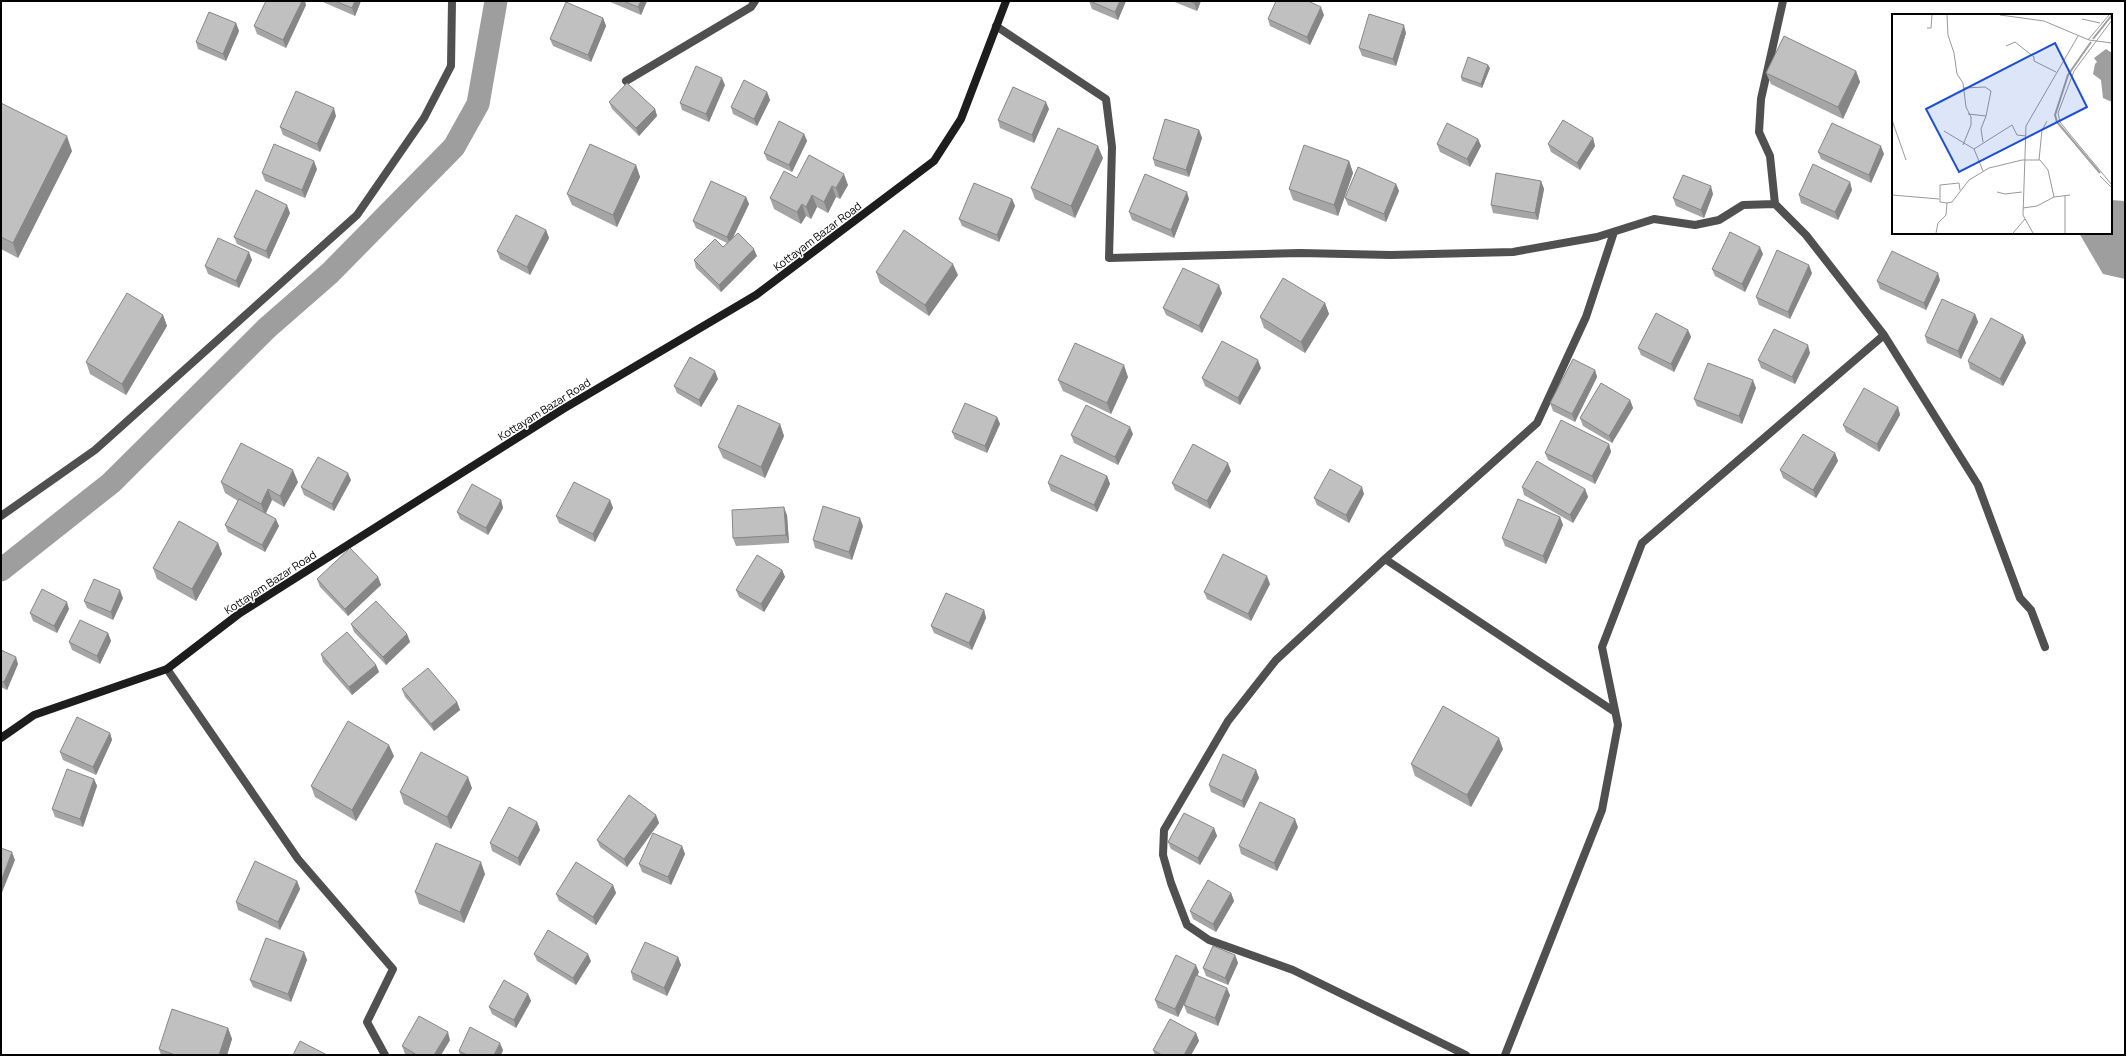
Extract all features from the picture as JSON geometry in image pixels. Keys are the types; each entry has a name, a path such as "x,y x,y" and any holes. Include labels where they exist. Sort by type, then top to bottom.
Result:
{"main road":[{"name":"Kottayam Bazar Road","path":"1,738 34,715 167,669 240,613 564,408 756,295 934,162 961,120 1006,1"}],"street":[{"path":"1,516 95,450 357,215 424,118 450,66 452,1"},
{"path":"626,81 751,7 755,1"},
{"path":"1783,1 1760,99 1759,132 1770,156 1775,204 1806,235 1884,334 1978,486 2020,598 2031,610 2045,647"},
{"path":"996,26 1106,99 1112,148 1109,258 1300,253 1391,254 1513,252 1598,237 1654,219 1695,225 1719,220 1743,205 1775,204"},
{"path":"1466,1055 1293,970 1209,940 1187,925 1171,883 1163,855 1164,830 1228,721 1276,660 1385,559 1537,423 1586,317 1614,232"},
{"path":"1505,1055 1602,810 1618,725 1602,647 1642,543 1884,334"},
{"path":"1385,559 1615,712"},
{"path":"167,669 298,859 393,969 367,1022 385,1055"}],"shaded area":[{"path":"2112,200 2125,201 2125,279 2103,274 2080,234 2112,234"}],"building":[{"path":"266,1 302,1 283,40 254,26"},
{"path":"335,1 355,1 352,8"},
{"path":"623,1 641,1 638,7"},
{"path":"1090,1 1120,1 1115,12"},
{"path":"1276,1 1308,1 1321,7 1307,37 1268,19"},
{"path":"566,2 603,18 588,55 550,39"},
{"path":"209,12 236,23 223,54 196,42"},
{"path":"1369,14 1404,25 1393,59 1359,48"},
{"path":"1784,36 1856,71 1838,107 1766,73"},
{"path":"1468,57 1488,65 1481,84 1461,77"},
{"path":"696,66 722,78 706,114 680,103"},
{"path":"744,80 767,92 754,119 731,107"},
{"path":"627,83 655,109 636,128 609,102"},
{"path":"1013,87 1046,102 1032,135 998,120"},
{"path":"296,91 334,108 317,144 280,127"},
{"path":"1,103 67,136 13,243 1,237"},
{"path":"1165,119 1199,130 1186,170 1153,159"},
{"path":"1563,120 1593,138 1577,163 1548,144"},
{"path":"779,121 804,134 789,165 764,153"},
{"path":"1447,123 1478,139 1467,159 1437,144"},
{"path":"1832,123 1881,146 1869,175 1818,152"},
{"path":"1058,128 1098,146 1071,206 1031,188"},
{"path":"274,144 314,161 302,190 262,173"},
{"path":"590,144 636,165 613,215 567,194"},
{"path":"1304,145 1349,161 1334,205 1289,189"},
{"path":"809,155 844,174 836,188 832,186 824,202 812,195 806,207 802,204 797,212 770,198 784,171 797,178"},
{"path":"1813,164 1850,182 1835,212 1799,195"},
{"path":"1358,167 1396,184 1384,214 1345,198"},
{"path":"1496,173 1541,181 1535,213 1491,205"},
{"path":"1145,174 1187,192 1171,230 1129,212"},
{"path":"1683,175 1711,186 1701,210 1673,198"},
{"path":"711,181 746,197 727,237 693,221"},
{"path":"974,183 1012,199 997,235 959,219"},
{"path":"256,190 287,205 266,251 234,237"},
{"path":"516,215 546,230 527,267 497,251"},
{"path":"904,230 953,264 925,305 876,272"},
{"path":"1730,232 1760,247 1742,284 1712,269"},
{"path":"738,233 754,249 719,285 694,260 715,239 723,247"},
{"path":"218,238 249,252 236,281 205,266"},
{"path":"1777,250 1809,265 1788,312 1756,297"},
{"path":"1892,251 1938,273 1924,303 1877,281"},
{"path":"1183,268 1219,285 1199,326 1163,308"},
{"path":"1283,278 1325,303 1301,342 1260,317"},
{"path":"127,293 163,315 122,384 86,362"},
{"path":"1942,299 1975,314 1958,351 1925,336"},
{"path":"1656,313 1688,330 1671,364 1638,348"},
{"path":"1991,318 2023,335 2000,379 1968,361"},
{"path":"1774,329 1808,345 1792,377 1758,360"},
{"path":"1222,341 1258,360 1238,398 1202,378"},
{"path":"1075,343 1124,365 1107,403 1058,380"},
{"path":"690,357 715,371 699,400 674,386"},
{"path":"1573,359 1595,370 1572,414 1550,403"},
{"path":"1708,363 1753,380 1739,416 1694,399"},
{"path":"1601,383 1630,400 1609,436 1580,418"},
{"path":"1864,388 1898,407 1877,444 1843,425"},
{"path":"965,403 997,417 985,446 952,432"},
{"path":"738,405 780,424 761,467 718,447"},
{"path":"1086,405 1130,427 1115,457 1071,435"},
{"path":"1561,420 1609,444 1592,476 1545,453"},
{"path":"1803,434 1835,453 1813,490 1780,470"},
{"path":"241,443 293,470 280,496 268,489 261,504 221,482"},
{"path":"1193,444 1228,463 1207,501 1172,483"},
{"path":"1061,455 1107,476 1094,505 1048,483"},
{"path":"318,457 348,473 332,504 301,487"},
{"path":"1537,461 1585,489 1570,515 1522,487"},
{"path":"1330,469 1362,487 1346,515 1314,498"},
{"path":"574,482 610,500 593,534 556,516"},
{"path":"472,484 501,500 486,528 457,512"},
{"path":"239,499 276,519 262,545 225,525"},
{"path":"1518,499 1560,517 1543,556 1502,538"},
{"path":"823,506 860,518 849,552 813,540"},
{"path":"784,507 786,535 733,538 732,510"},
{"path":"179,521 218,543 192,589 153,568"},
{"path":"350,548 378,577 345,609 317,579"},
{"path":"1223,554 1267,576 1248,614 1204,592"},
{"path":"757,555 782,570 761,604 736,590"},
{"path":"94,579 120,590 111,612 84,601"},
{"path":"42,589 67,602 54,626 30,613"},
{"path":"946,593 984,610 969,643 931,626"},
{"path":"376,601 407,634 383,657 351,624"},
{"path":"80,620 108,633 97,656 69,642"},
{"path":"347,632 376,665 349,687 321,654"},
{"path":"1,650 16,657 4,682 1,681"},
{"path":"428,668 457,702 431,724 402,689"},
{"path":"1443,706 1499,738 1467,795 1411,764"},
{"path":"77,717 110,733 93,767 60,752"},
{"path":"348,721 389,745 352,810 311,786"},
{"path":"421,752 468,777 447,817 400,792"},
{"path":"1223,754 1256,770 1242,801 1209,785"},
{"path":"67,769 94,779 80,819 52,809"},
{"path":"629,795 656,815 624,859 597,840"},
{"path":"1260,802 1295,819 1274,863 1239,846"},
{"path":"509,807 537,822 518,858 490,843"},
{"path":"1184,813 1214,828 1198,858 1168,842"},
{"path":"653,833 682,846 668,877 639,864"},
{"path":"436,843 481,862 460,912 415,892"},
{"path":"1,848 12,852 1,881"},
{"path":"255,861 297,881 278,922 236,902"},
{"path":"576,862 613,885 593,917 556,894"},
{"path":"1208,880 1231,893 1213,924 1190,911"},
{"path":"548,930 588,954 573,978 534,954"},
{"path":"266,938 304,952 288,994 250,980"},
{"path":"645,942 678,957 664,988 631,972"},
{"path":"1213,946 1235,955 1225,978 1203,968"},
{"path":"1176,955 1196,965 1175,1009 1155,1000"},
{"path":"1196,975 1227,988 1215,1018 1184,1005"},
{"path":"504,980 528,994 514,1020 489,1007"},
{"path":"172,1009 228,1028 219,1055 175,1055 159,1049"},
{"path":"419,1016 448,1032 434,1055 417,1055 402,1046"},
{"path":"1170,1019 1196,1033 1184,1055 1162,1055 1153,1050"},
{"path":"470,1027 500,1043 494,1055 467,1055 459,1051"},
{"path":"300,1041 327,1055 293,1055"}],"waterway":[{"path":"1,570 111,483 267,328 330,273 454,147 478,104 496,1"}]}
